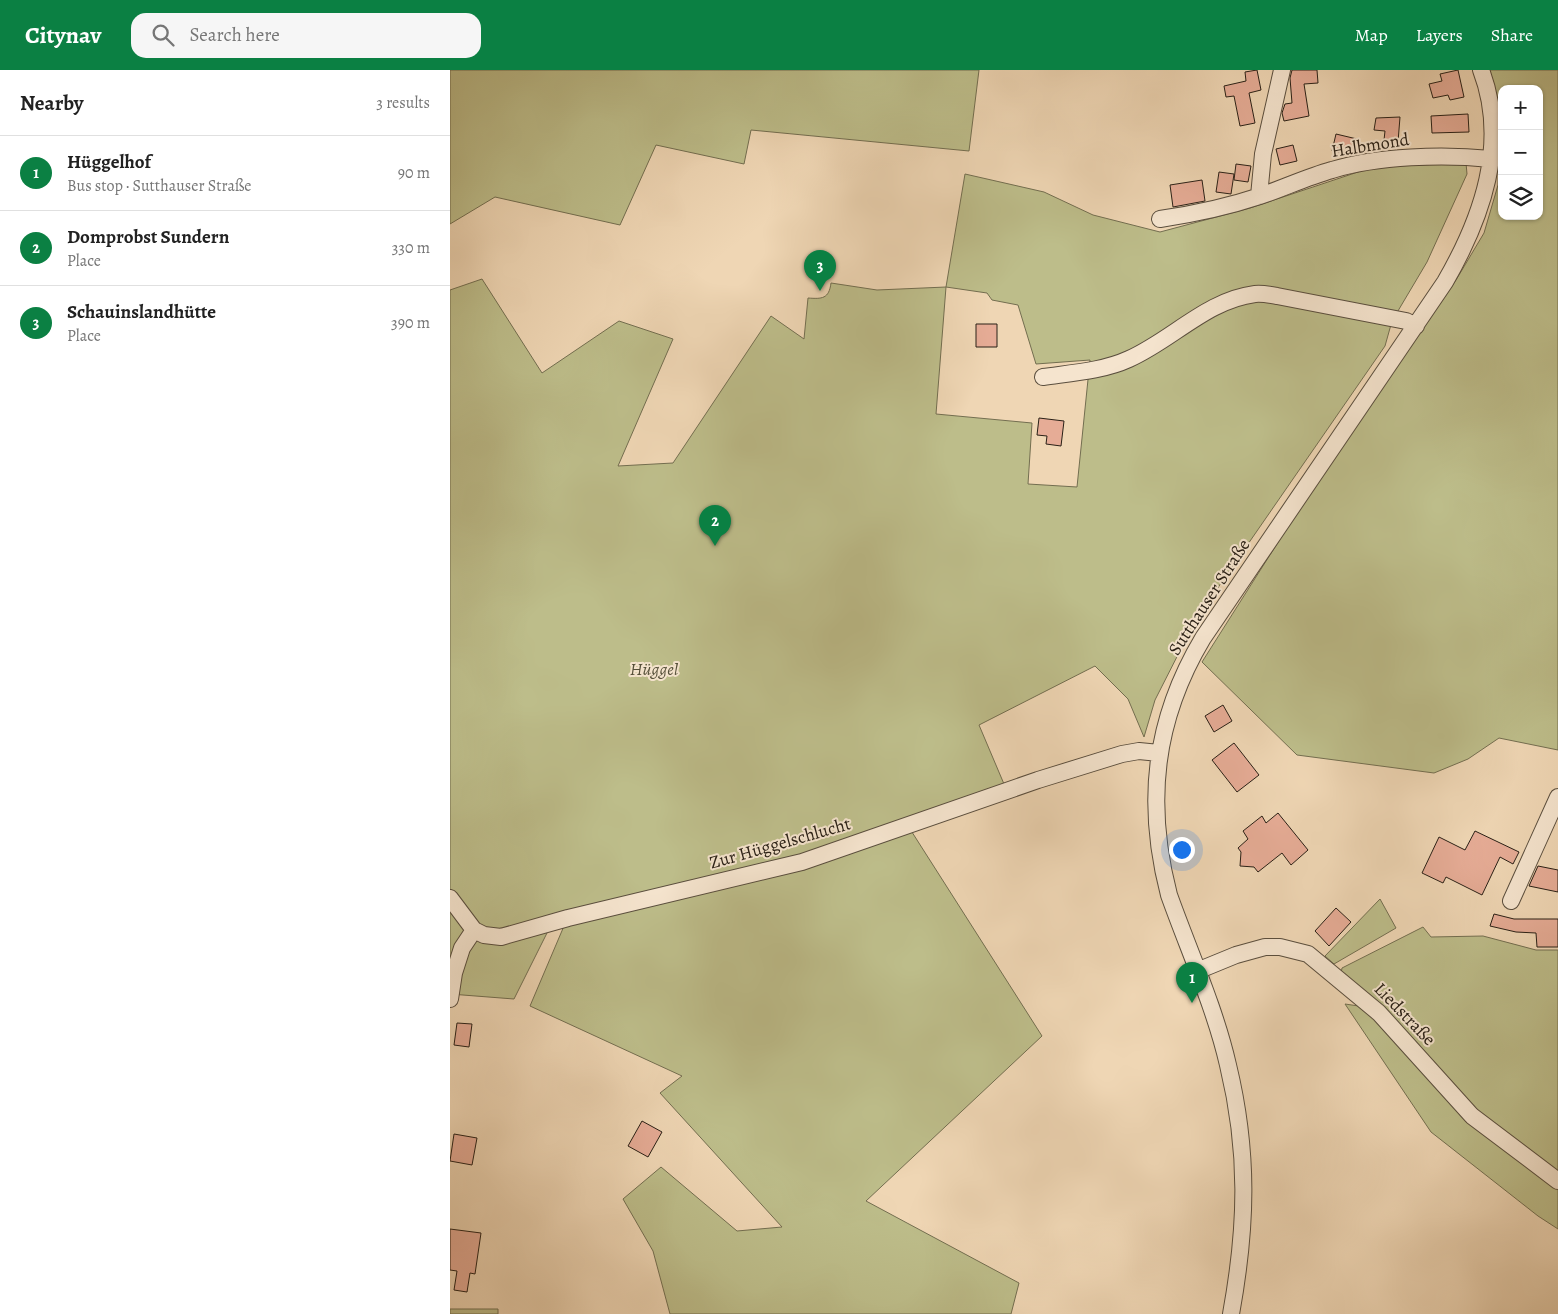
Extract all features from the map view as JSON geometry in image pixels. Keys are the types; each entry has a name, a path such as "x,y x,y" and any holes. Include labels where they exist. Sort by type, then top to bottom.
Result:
{"street":[{"path":"1259,196 1263,154 1282,70"},
{"name":"Sutthauser Straße","path":"1231,1314 1240,1268 1244,1231 1245,1195 1239,1122 1228,1063 1211,1008 1169,896 1158,846 1156,793 1159,753 1169,712 1190,661 1416,326 1449,275 1470,233 1484,194 1491,159 1493,135 1490,100 1481,70"},
{"name":"Halbmond","path":"1160,220 1206,211 1259,196 1333,170 1376,161 1465,156 1491,159"},
{"path":"1043,377 1100,368 1128,360 1211,309 1238,297 1256,293 1406,321 1416,326"},
{"name":"Zur Hüggelschlucht","path":"474,930 484,935 501,937 568,918 802,862 1038,780 1122,754 1139,751 1159,753"},
{"path":"1511,901 1558,797"},
{"path":"450,898 474,930 462,948 454,973 450,999"},
{"name":"Liedstraße","path":"1197,971 1236,955 1265,947 1280,947 1308,954 1379,1013 1472,1116 1558,1181"}],"green space":[{"path":"450,70 979,70 969,151 751,130 744,164 656,145 620,225 495,197 450,224"},
{"path":"1489,70 1558,70 1558,750 1499,738 1468,759 1434,773 1297,755 1202,662 1294,517 1456,280 1484,233 1498,185 1498,220 1543,220 1543,85 1498,85 1498,128"},
{"name":"Hüggel","path":"1466,163 1467,174 1427,262 1392,321 1385,346 1221,583 1188,635 1155,700 1144,737 1128,699 1095,666 979,725 1004,784 809,853 556,915 514,999 450,994 450,290 482,279 542,373 619,321 673,339 618,466 673,463 771,316 804,339 808,298 824,297 829,292 831,283 877,290 946,287 965,174 1044,192 1093,215 1160,232 1250,208 1373,167","holes":["946,287 987,293 992,300 1018,305 1036,364 1090,360 1077,487 1028,484 1032,423 936,414"]},
{"path":"910,829 1042,1036 866,1201 1019,1283 1011,1314 670,1314 653,1251 623,1199 661,1167 737,1231 782,1227 660,1093 682,1076 530,1006 564,926"},
{"path":"1380,899 1396,928 1334,964 1325,956"},
{"path":"1423,927 1431,937 1483,936 1536,950 1558,950 1558,1229 1538,1216 1431,1132 1345,1004 1379,1009 1341,973 1342,968"},
{"path":"450,1309 498,1309 498,1314 450,1314"}],"building":[{"path":"1257,70 1261,90 1249,93 1255,123 1240,126 1234,96 1226,97 1224,86 1246,81 1245,72"},
{"path":"1292,70 1317,70 1318,83 1304,84 1309,116 1284,121 1282,113 1285,104 1292,103 1290,78"},
{"path":"1458,70 1464,97 1450,100 1448,95 1433,98 1429,84 1442,81 1440,74"},
{"path":"1468,114 1469,132 1432,133 1431,116"},
{"path":"1400,117 1398,142 1384,140 1385,131 1374,130 1376,118"},
{"path":"1336,134 1357,139 1354,154 1332,151"},
{"path":"1293,145 1297,161 1280,165 1276,149"},
{"path":"1236,164 1251,166 1248,182 1234,180"},
{"path":"1219,172 1234,174 1231,194 1216,192"},
{"path":"1202,180 1205,201 1173,207 1170,185"},
{"path":"976,324 997,324 997,347 976,347"},
{"path":"1039,418 1064,421 1061,446 1046,444 1047,436 1037,435"},
{"path":"1223,705 1232,721 1214,732 1205,716"},
{"path":"1234,743 1259,775 1237,792 1212,760"},
{"path":"1278,813 1308,850 1291,865 1282,853 1258,872 1254,867 1240,866 1241,852 1238,848 1248,839 1243,831 1262,816 1266,823"},
{"path":"1475,831 1519,852 1513,864 1500,857 1482,895 1446,877 1443,883 1422,873 1439,837 1465,850"},
{"path":"1538,866 1558,870 1558,892 1529,886"},
{"path":"1336,908 1351,922 1329,946 1315,931"},
{"path":"1494,914 1514,919 1558,919 1558,947 1537,947 1536,933 1516,932 1490,926"},
{"path":"457,1023 472,1024 469,1047 454,1045"},
{"path":"642,1121 662,1132 648,1157 628,1146"},
{"path":"454,1134 477,1138 472,1165 450,1161"},
{"path":"450,1229 481,1233 475,1274 470,1273 467,1292 454,1290 457,1271 450,1270"}],"place":[{"name":"Schauinslandhütte","path":"820,291"},
{"name":"Domprobst Sundern","path":"715,546"},
{"name":"Hüggelhof","path":"1192,1003"}]}
